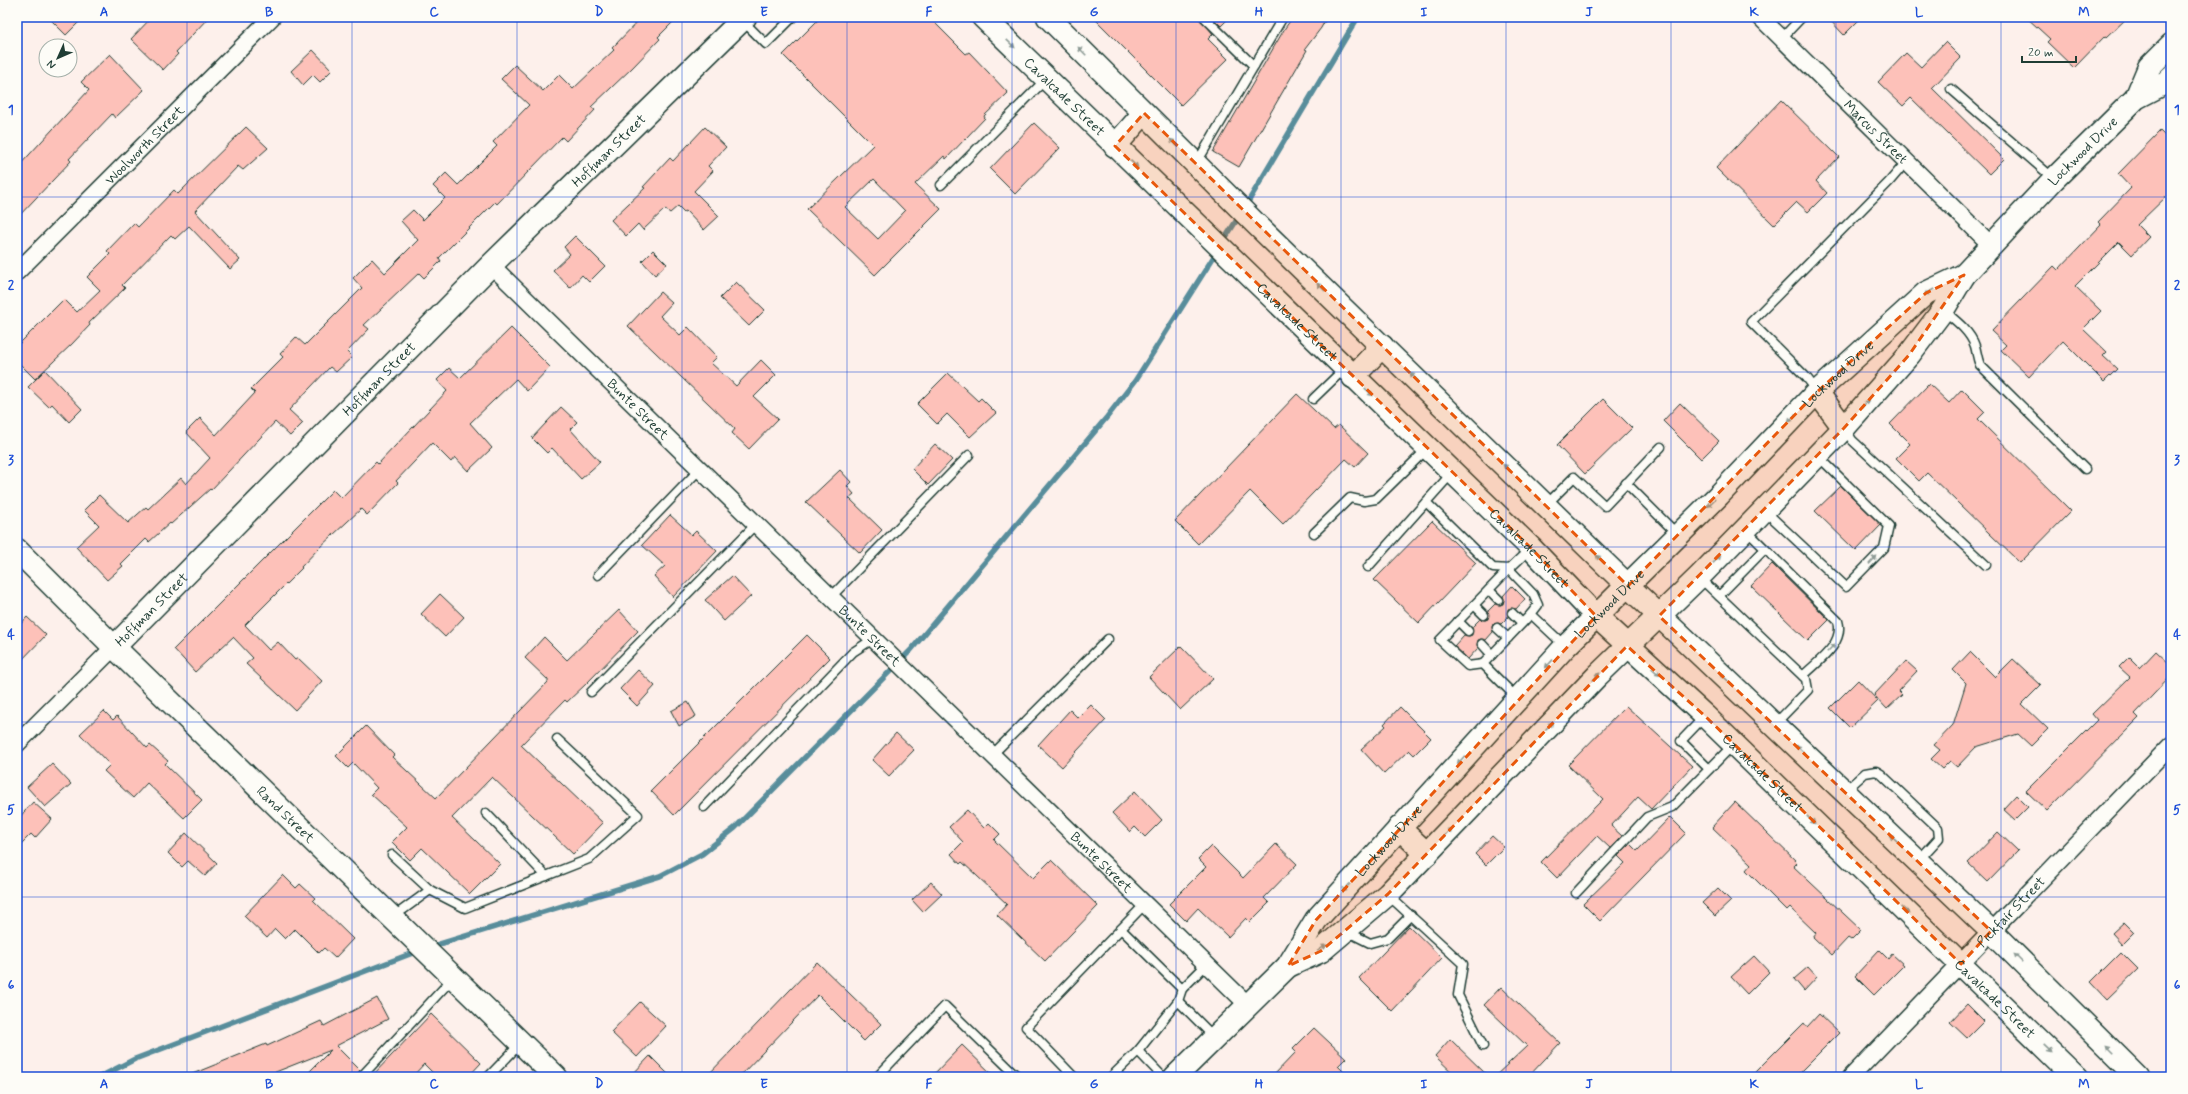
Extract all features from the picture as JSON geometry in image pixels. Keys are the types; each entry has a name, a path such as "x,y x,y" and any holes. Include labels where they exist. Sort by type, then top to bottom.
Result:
{"main road":[{"name":"Cavalcade Street","path":"983,17 1206,235 1531,548 1596,616 1705,716 2076,1077"},
{"name":"Hoffman Street","path":"114,647 491,265 744,18"},
{"path":"1055,22 1231,200 1659,616 1918,861 2138,1077"},
{"name":"Lockwood Drive","path":"2136,98 2150,67 2171,45"},
{"name":"Lockwood Drive","path":"1288,966 1320,951 1388,894 1627,646 1699,577 1844,428 1909,355 1943,310 1964,275 2054,179 2136,98 2165,83 2171,77"},
{"path":"1115,146 1144,113"},
{"name":"Lockwood Drive","path":"1175,1077 1288,966 1316,920 1565,646 1679,535 1817,392 1926,293 1964,275"},
{"path":"1349,373 1382,346"},
{"path":"1817,392 1844,428"},
{"name":"Rand Street","path":"17,550 114,647 556,1077"},
{"path":"1399,828 1427,854"}],"street":[{"name":"Woolworth Street","path":"17,272 272,17"},
{"name":"Marcus Street","path":"1760,17 1992,245"},
{"name":"Bunte Street","path":"491,265 1248,1005"},
{"name":"Hoffman Street","path":"17,744 114,647"},
{"name":"Pickfair Street","path":"1851,1077 2171,745"}],"lane":[{"path":"744,18 766,44 793,17"},
{"path":"1204,17 1254,66"},
{"path":"1196,164 1283,17"},
{"path":"1782,38 1802,17"},
{"path":"941,185 1046,79"},
{"path":"1951,89 2054,179"},
{"path":"1817,392 1807,378 1751,322 1889,182 1907,161"},
{"path":"1943,310 1970,336 1975,347 1976,357 1980,364 2085,469"},
{"path":"1313,399 1349,373"},
{"path":"1844,428 1852,440 1986,564"},
{"path":"1545,505 1574,477 1605,506 1661,447"},
{"path":"1314,533 1350,498 1364,501 1376,499 1428,449"},
{"path":"830,597 969,455"},
{"path":"1764,511 1846,587 1884,548 1889,526 1818,455"},
{"path":"598,575 700,469"},
{"path":"1368,567 1452,473"},
{"path":"1626,483 1679,535"},
{"path":"1426,502 1493,568 1509,569 1533,594 1538,605 1483,664 1468,666 1440,640 1509,569 1531,548"},
{"path":"591,692 756,524"},
{"path":"1745,529 1838,621 1839,636 1836,643 1803,676"},
{"path":"1719,596 1765,549"},
{"path":"1699,577 1803,676 1808,684 1808,690 1774,724"},
{"path":"1489,590 1499,600"},
{"path":"1474,605 1484,615"},
{"path":"1512,613 1522,623"},
{"path":"1531,614 1565,646"},
{"path":"1458,621 1468,631"},
{"path":"1497,628 1508,638"},
{"path":"704,808 853,652 873,638"},
{"path":"992,755 1108,639"},
{"path":"1482,644 1492,654"},
{"path":"1483,664 1518,698"},
{"path":"1705,716 1681,741 1709,769"},
{"path":"392,855 430,890 465,908 589,859 638,815 557,739"},
{"path":"1576,893 1647,817 1672,807 1734,745"},
{"path":"1845,791 1865,773 1876,771 1938,828 1940,833 1939,838 1918,861"},
{"path":"486,813 546,876"},
{"path":"392,918 430,890"},
{"path":"1388,894 1463,964 1458,996 1483,1046"},
{"path":"1074,1077 1026,1027 1145,904"},
{"path":"1347,929 1352,934 1370,943 1388,938 1411,915"},
{"path":"1121,929 1182,989"},
{"path":"1111,1077 1138,1051 1178,1002 1182,989 1207,964"},
{"path":"361,1077 447,971"},
{"path":"1178,1002 1214,1038"},
{"path":"877,1077 945,1006 1018,1077"},
{"path":"488,1077 521,1043"},
{"path":"1138,1051 1163,1077"}],"highlighted area":[{"path":"1144,113 1628,586 1817,392 1926,293 1964,275 1909,355 1844,428 1659,616 1991,931 1961,964 1705,716 1627,646 1388,894 1321,951 1288,966 1316,920 1596,616 1531,548 1115,146"}],"building":[{"path":"48,17 84,17 66,35"},
{"path":"152,17 209,17 176,52 178,54 163,70 131,39"},
{"path":"642,17 678,17 658,37 660,39 632,68 591,107 595,110 566,141 562,137 497,204 495,202 439,258 441,261 424,278 419,273 364,325 369,329 347,352 352,357 336,372 330,367 289,410 303,423 290,436 275,422 211,490 210,489 149,542 146,539 121,564 123,566 107,580 76,547 99,525 84,510 99,495 128,523 146,507 148,509 181,478 186,484 210,458 186,432 200,418 216,435 255,393 251,389 283,357 280,354 296,337 305,345 362,288 353,278 372,259 385,273 418,240 401,221 413,210 423,220 445,198 433,186 446,173 458,185 497,146 493,142 529,105 501,79 515,65 543,91 559,75 573,89 614,50 612,48"},
{"path":"821,17 929,17 966,54 969,52 1008,93 984,116 985,118 946,159 944,156 915,184 941,209 875,275 807,209 873,145 783,55","holes":["874,179 905,211 878,239 845,207"]},
{"path":"1093,17 1199,17 1213,34 1208,39 1228,59 1181,105"},
{"path":"1212,17 1230,17 1221,26"},
{"path":"1293,17 1327,17 1321,28 1305,49 1307,50 1239,167 1213,152 1285,28"},
{"path":"1827,17 1862,17 1844,35"},
{"path":"2026,17 2128,17 2107,37 2105,36 2074,68 2047,42 2050,39"},
{"path":"1945,42 1961,58 1932,88 2004,159 1989,174 1911,98 1903,106 1878,82 1906,53 1921,67"},
{"path":"313,50 332,70 320,82 313,75 303,85 291,71"},
{"path":"110,54 144,90 115,118 112,114 69,159 71,161 17,218 17,168 89,90 81,82"},
{"path":"1781,100 1839,157 1816,181 1827,193 1808,212 1797,202 1774,225 1716,168"},
{"path":"1034,123 1060,148 1015,194 990,169"},
{"path":"246,127 268,148 243,170 238,166 195,211 240,260 230,269 189,226 175,239 171,235 122,285 125,288 89,323 90,325 72,344 35,379 17,361 17,346 64,299 77,312 100,290 87,277 110,254 107,251 134,223 138,227 174,190 178,194"},
{"path":"705,127 726,147 708,166 713,171 694,191 719,216 704,230 686,211 684,212 678,206 670,213 665,209 643,230 638,224 626,236 611,220 645,188 643,187 670,158 673,161"},
{"path":"2160,131 2171,142 2171,192 2137,225 2149,237 2132,255 2119,242 2075,286 2101,311 2083,329 2107,352 2103,356 2117,369 2104,382 2063,341 2029,377 2001,350 2006,345 1991,331 2054,266 2058,270 2101,225 2098,222 2131,188 2118,174"},
{"path":"575,236 605,266 589,282 582,275 570,288 553,270 570,254 564,247"},
{"path":"653,250 667,264 655,275 642,261"},
{"path":"736,282 765,310 749,326 720,298"},
{"path":"660,292 672,303 660,316 680,335 688,327 717,357 711,363 736,386 761,360 776,375 754,397 778,419 749,449 732,433 735,429 628,326"},
{"path":"511,328 550,367 527,391 516,379 470,423 492,448 468,471 455,457 451,462 432,443 396,481 398,483 367,515 361,509 319,548 301,567 302,568 245,625 269,650 278,642 295,660 298,658 322,681 295,710 246,664 253,658 233,637 195,672 174,649 333,490 341,498 376,462 378,464 447,391 437,380 449,368 460,378"},
{"path":"45,370 82,409 69,422 52,404 49,407 28,387"},
{"path":"948,373 978,401 981,398 996,413 970,437 947,414 937,424 917,404"},
{"path":"1929,384 1949,403 1962,389 1985,412 1978,419 2071,511 2020,563 1927,473 1919,481 1896,458 1910,444 1890,424"},
{"path":"1297,394 1334,429 1339,425 1368,453 1355,467 1346,459 1283,524 1250,491 1198,544 1175,521"},
{"path":"1603,399 1632,428 1585,474 1557,445"},
{"path":"1680,403 1719,441 1701,459 1663,421"},
{"path":"561,407 577,422 570,429 600,462 581,479 552,448 547,453 532,438"},
{"path":"935,444 952,460 928,485 912,469"},
{"path":"840,470 851,482 847,486 854,494 849,498 882,530 860,553 806,502"},
{"path":"1841,486 1881,525 1856,551 1815,511"},
{"path":"670,515 692,535 696,531 717,551 673,597 654,576 665,566 642,545"},
{"path":"1432,521 1476,563 1419,623 1374,580"},
{"path":"1772,564 1829,620 1808,641 1751,586"},
{"path":"732,576 751,596 724,621 705,600"},
{"path":"1512,586 1525,599 1516,609 1508,609 1508,617 1501,624 1493,624 1493,632 1486,640 1478,640 1478,648 1468,659 1454,646 1464,635 1472,635 1472,627 1480,619 1488,619 1488,611 1495,604 1503,604 1503,596"},
{"path":"440,594 464,617 445,637 421,614"},
{"path":"619,610 638,631 586,684 567,702 565,700 521,745 603,823 573,854 492,777 452,818 500,864 470,894 422,848 410,860 392,842 407,827 371,794 377,788 353,763 348,768 336,756 366,726 394,755 392,757 436,798 548,682 548,680 525,658 544,637 567,660"},
{"path":"27,617 46,635 17,665 17,628"},
{"path":"807,635 830,658 674,815 651,791"},
{"path":"1181,646 1213,679 1180,710 1149,677"},
{"path":"2156,651 2171,665 2171,676 2135,714 2139,718 2047,811 2026,791 2097,720 2092,714 2130,677 2119,667 2129,657 2140,668"},
{"path":"1970,652 1995,677 2013,659 2041,685 2022,704 2048,729 2031,746 2018,734 1976,747 1957,767 1950,761 1942,769 1931,759 1940,750 1934,745 1953,725 1966,683 1953,670"},
{"path":"1906,661 1917,671 1898,691 1902,695 1887,709 1874,695"},
{"path":"638,670 655,686 637,706 620,689"},
{"path":"1858,680 1878,701 1850,728 1830,708"},
{"path":"688,702 696,716 679,726 671,711"},
{"path":"1091,705 1106,720 1062,767 1038,745 1070,710 1078,718"},
{"path":"1626,706 1692,766 1651,809 1638,797 1611,826 1622,836 1610,848 1597,836 1557,878 1541,862 1603,799 1568,765"},
{"path":"1400,707 1431,738 1414,755 1409,750 1384,774 1361,749 1386,726 1384,724"},
{"path":"104,711 113,720 117,716 147,748 150,745 168,761 165,764 202,800 184,818 147,783 133,798 104,771 110,765 80,734"},
{"path":"896,733 914,750 889,776 872,760"},
{"path":"52,764 71,784 45,807 27,787"},
{"path":"1135,791 1162,820 1145,837 1135,827 1130,832 1112,813"},
{"path":"2016,795 2028,807 2015,820 2003,809"},
{"path":"33,802 52,819 35,838 31,834 17,848 17,820"},
{"path":"1735,802 1797,862 1793,866 1861,930 1851,940 1848,938 1832,955 1813,937 1816,933 1790,908 1787,911 1746,870 1751,864 1712,827"},
{"path":"967,810 984,828 989,823 1000,834 994,840 1033,878 1051,860 1098,906 1045,961 997,915 1007,904 962,862 960,864 951,854 963,842 949,827"},
{"path":"1670,817 1686,833 1600,921 1583,904 1625,863 1618,856 1630,844 1637,851"},
{"path":"1998,832 2018,851 1988,882 1968,863"},
{"path":"186,833 217,863 205,876 188,861 182,867 168,853"},
{"path":"1492,836 1504,847 1486,865 1475,854"},
{"path":"1276,844 1297,864 1264,898 1269,903 1250,922 1246,918 1228,937 1198,908 1186,921 1169,904 1206,867 1198,859 1211,846 1243,878"},
{"path":"283,875 296,888 300,884 315,898 313,900 353,939 335,958 324,948 319,953 295,929 285,939 275,929 267,938 244,916"},
{"path":"931,882 942,894 923,912 912,900"},
{"path":"1718,888 1731,901 1715,916 1702,903"},
{"path":"2124,922 2134,932 2122,944 2112,933"},
{"path":"1409,926 1442,958 1392,1011 1359,978"},
{"path":"1879,950 1888,959 1892,954 1904,965 1874,995 1855,976"},
{"path":"2121,952 2138,969 2107,999 2091,982"},
{"path":"1754,956 1769,972 1747,994 1731,977"},
{"path":"817,962 881,1024 864,1041 818,995 739,1077 706,1077"},
{"path":"1808,967 1817,977 1804,991 1794,979"},
{"path":"1501,987 1560,1043 1528,1077 1494,1077 1527,1046 1484,1005"},
{"path":"377,998 388,1019 336,1046 360,1070 356,1077 304,1077 331,1050 263,1077 185,1077 266,1044 267,1046 321,1021 324,1026"},
{"path":"640,1002 666,1026 637,1057 611,1032"},
{"path":"1967,1004 1984,1021 1967,1038 1950,1022"},
{"path":"431,1014 481,1063 468,1077 437,1077 424,1064 412,1077 371,1077"},
{"path":"1819,1014 1839,1033 1795,1077 1750,1077 1804,1023 1807,1027"},
{"path":"1314,1028 1346,1058 1338,1066 1349,1077 1272,1077 1296,1052 1293,1049"},
{"path":"1450,1039 1489,1077 1457,1077 1435,1056"},
{"path":"962,1045 995,1077 931,1077"},
{"path":"650,1056 671,1077 630,1077"}],"waterway":[{"path":"1245,207 1358,17"},
{"path":"1222,243 1240,215"},
{"path":"430,947 660,876 702,854 735,828 911,650 1107,417 1135,381 1218,250"},
{"path":"100,1077 135,1059 418,951"}]}
